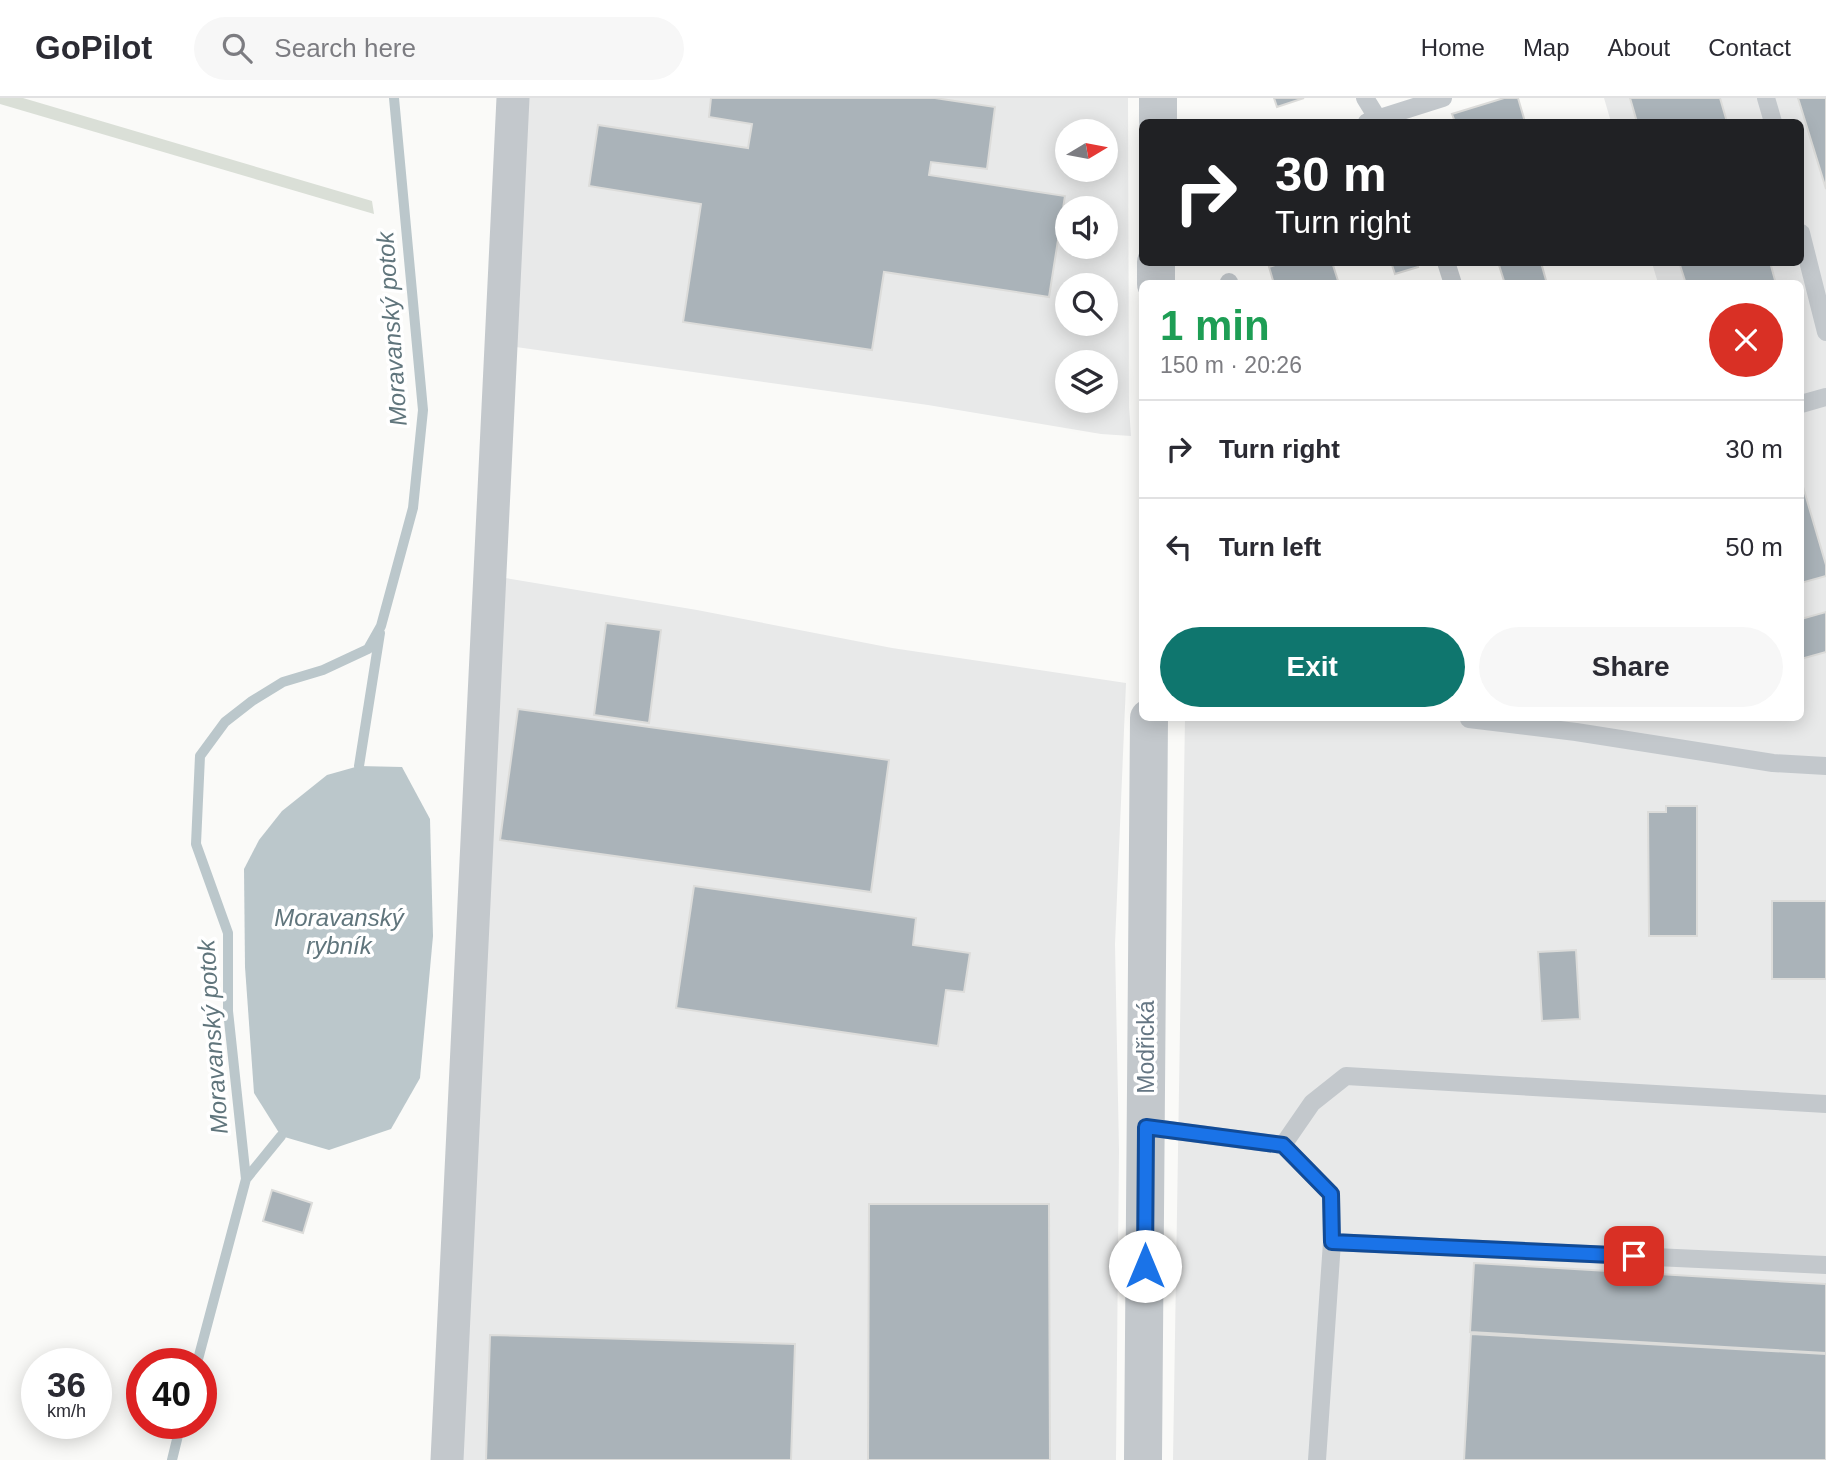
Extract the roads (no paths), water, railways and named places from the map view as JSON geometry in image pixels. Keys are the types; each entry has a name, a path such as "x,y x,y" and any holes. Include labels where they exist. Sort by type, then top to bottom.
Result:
{"street":[{"path":"447,1460 513,98"},
{"path":"1158,98 1158,119"},
{"name":"Modřická","path":"1143,1460 1149,721"}],"lane":[{"path":"1365,98 1371,119"},
{"path":"1404,117 1443,98"},
{"path":"1766,98 1772,119"},
{"path":"1804,245 1826,332"},
{"path":"1804,403 1826,397"},
{"path":"1485,721 1576,732 1773,763 1826,766"},
{"path":"1283,1145 1312,1103 1346,1076 1826,1104"},
{"path":"1146,1127 1283,1145 1331,1194 1332,1242 1317,1460"},
{"path":"1332,1242 1826,1265"}],"water":[{"name":"Moravanský rybník","path":"359,766 402,767 430,819 433,936 420,1078 391,1129 329,1150 281,1136 254,1093 245,967 244,869 259,840 282,811 327,775"}],"waterway":[{"name":"Moravanský potok","path":"201,1348 246,1179 228,1011 228,933 196,844 200,756 225,722 252,701 283,682 323,670 368,649 381,626 413,508 423,410 394,98"},
{"path":"359,766 380,633"},
{"path":"246,1179 281,1136"},
{"name":"Moravanský potok","path":"172,1460 177,1439"}]}
